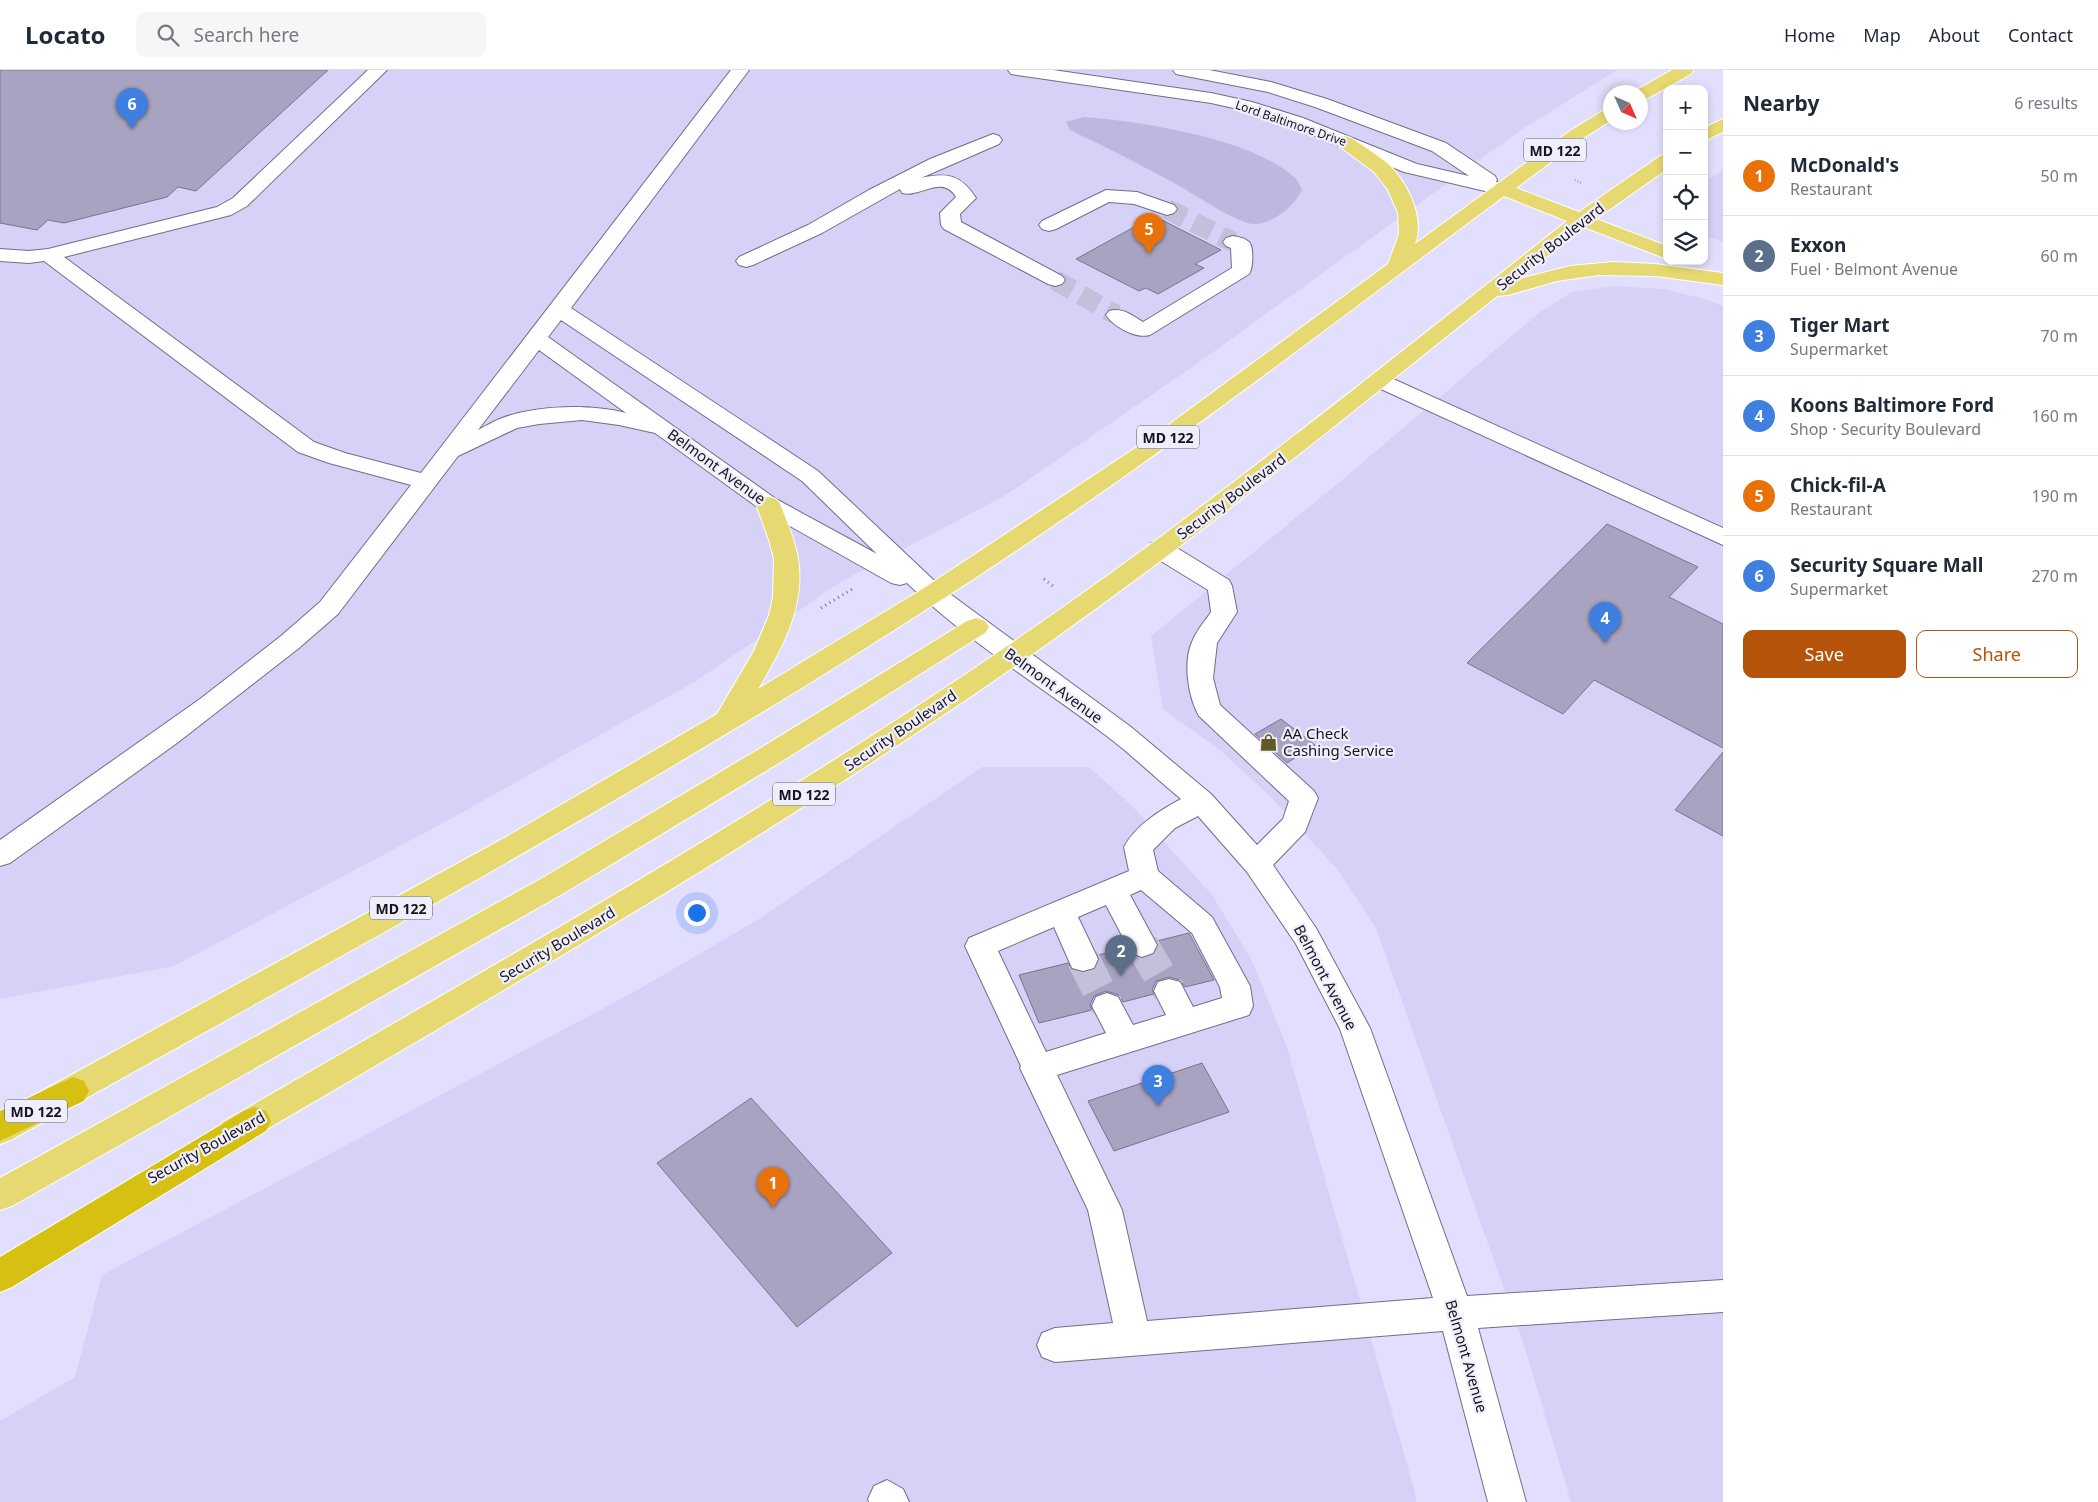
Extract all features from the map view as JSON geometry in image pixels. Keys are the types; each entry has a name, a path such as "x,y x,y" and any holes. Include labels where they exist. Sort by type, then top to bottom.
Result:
{"highway":[{"path":"0,1276 255,1121"}],"main road":[{"path":"1648,90 1685,70"},
{"name":"MD 122","path":"0,1129 73,1091 516,845 726,721 933,594 1160,442 1502,189 1576,135 1603,118"},
{"path":"1708,133 1723,124"},
{"path":"1345,142 1381,168 1397,190 1408,212 1410,234 1395,270"},
{"name":"Security Boulevard","path":"0,1261 255,1121 590,925 810,790 1013,655 1160,549 1237,492 1581,220 1663,163"},
{"name":"Lord Baltimore Drive","path":"1502,189 1663,251"},
{"path":"1698,265 1723,275"},
{"path":"1486,296 1555,275 1612,268 1673,272 1723,279"},
{"path":"726,721 782,617 787,578 782,540 768,504"},
{"path":"0,1195 554,885 769,756 976,627"}],"street":[{"path":"0,256 48,254 224,211 245,197 378,70"},
{"path":"0,855 220,698 287,645 329,608 740,70"},
{"name":"Lord Baltimore Drive","path":"1017,70 1128,78 1252,107 1410,168 1502,189"},
{"name":"Lord Baltimore Drive","path":"1182,70 1271,87 1376,123 1439,147 1502,189"},
{"path":"746,261 815,229 876,194 937,163 993,140"},
{"path":"858,204 882,201 927,182 939,180 952,182 962,188 966,198 950,213 951,225 1055,280"},
{"path":"1050,225 1106,196 1137,198 1166,209"},
{"path":"1116,316 1143,331 1242,270 1240,245 1233,242"},
{"path":"48,254 306,447 427,482"},
{"name":"Belmont Avenue","path":"559,309 810,476 933,594 1122,734 1201,801 1257,864 1306,936 1354,1028 1456,1314 1507,1502"},
{"name":"Belmont Avenue","path":"536,338 768,504 933,594"},
{"path":"1380,380 1723,537"},
{"path":"449,453 510,423 573,414 620,418 671,433"},
{"path":"1160,549 1220,586 1224,612 1204,643 1200,678 1208,708 1304,798 1295,824 1257,864"},
{"path":"1036,1068 1238,1006 1235,986 1202,924 1145,877 1138,847 1164,821 1201,801"},
{"path":"1134,1339 1105,1210 1036,1068 980,946 1145,877"},
{"path":"1112,890 1142,945"},
{"path":"1061,911 1083,959"},
{"path":"1169,991 1185,1022"},
{"path":"1107,1006 1125,1040"},
{"path":"1055,1345 1456,1314 1723,1296"}],"path":[{"path":"817,610 855,587"}],"shaded area":[{"path":"0,70 1617,70 1521,130 1198,363 1006,495 839,583 696,681 445,822 174,966 0,999"},
{"path":"1084,117 1164,128 1224,142 1252,152 1276,164 1295,178 1302,190 1294,202 1276,217 1262,223 1247,223 1203,201 1150,170 1070,130 1066,122"},
{"path":"1723,170 1723,242 1708,236 1708,180"},
{"path":"1614,286 1664,289 1723,306 1723,1502 1571,1502 1524,1345 1376,928 1338,870 1270,796 1221,751 1163,709 1151,636 1336,485 1539,313 1572,292"},
{"path":"982,767 1089,767 1132,806 1212,895 1251,959 1287,1047 1415,1492 1416,1502 0,1502 0,1421 75,1377 102,1275 634,992 759,919"}],"building":[{"path":"0,70 328,70 196,191 178,187 167,197 64,223 48,220 37,230 0,223"},
{"path":"1154,216 1221,250 1195,264 1204,268 1158,294 1146,288 1139,291 1076,259"},
{"path":"1607,524 1698,567 1669,597 1723,624 1723,748 1594,680 1563,714 1467,663"},
{"path":"1281,719 1315,745 1287,763 1255,734"},
{"path":"1723,752 1723,836 1675,810"},
{"path":"1189,933 1214,980 1185,987 1180,980 1169,977 1156,981 1152,990 1154,994 1123,1002 1119,995 1106,991 1094,996 1090,1005 1092,1010 1039,1023 1019,975 1068,963 1072,970 1083,973 1096,969 1100,960 1098,955 1127,948 1130,955 1143,959 1155,954 1159,946 1157,941"},
{"path":"1202,1063 1229,1112 1114,1151 1088,1101"},
{"path":"751,1098 892,1253 797,1327 657,1163"}],"tunnel":[{"path":"1167,209 1233,242"},
{"path":"1055,280 1116,315"},
{"path":"1142,945 1169,991"},
{"path":"1083,959 1107,1006"}],"place":[{"name":"Security Square Mall","path":"132,129"},
{"name":"Chick-fil-A","path":"1149,254"},
{"name":"Koons Baltimore Ford","path":"1605,643"},
{"name":"AA Check Cashing Service","path":"1269,742"},
{"name":"Exxon","path":"1121,976"},
{"name":"Tiger Mart","path":"1158,1106"},
{"name":"McDonald's","path":"773,1208"}]}
